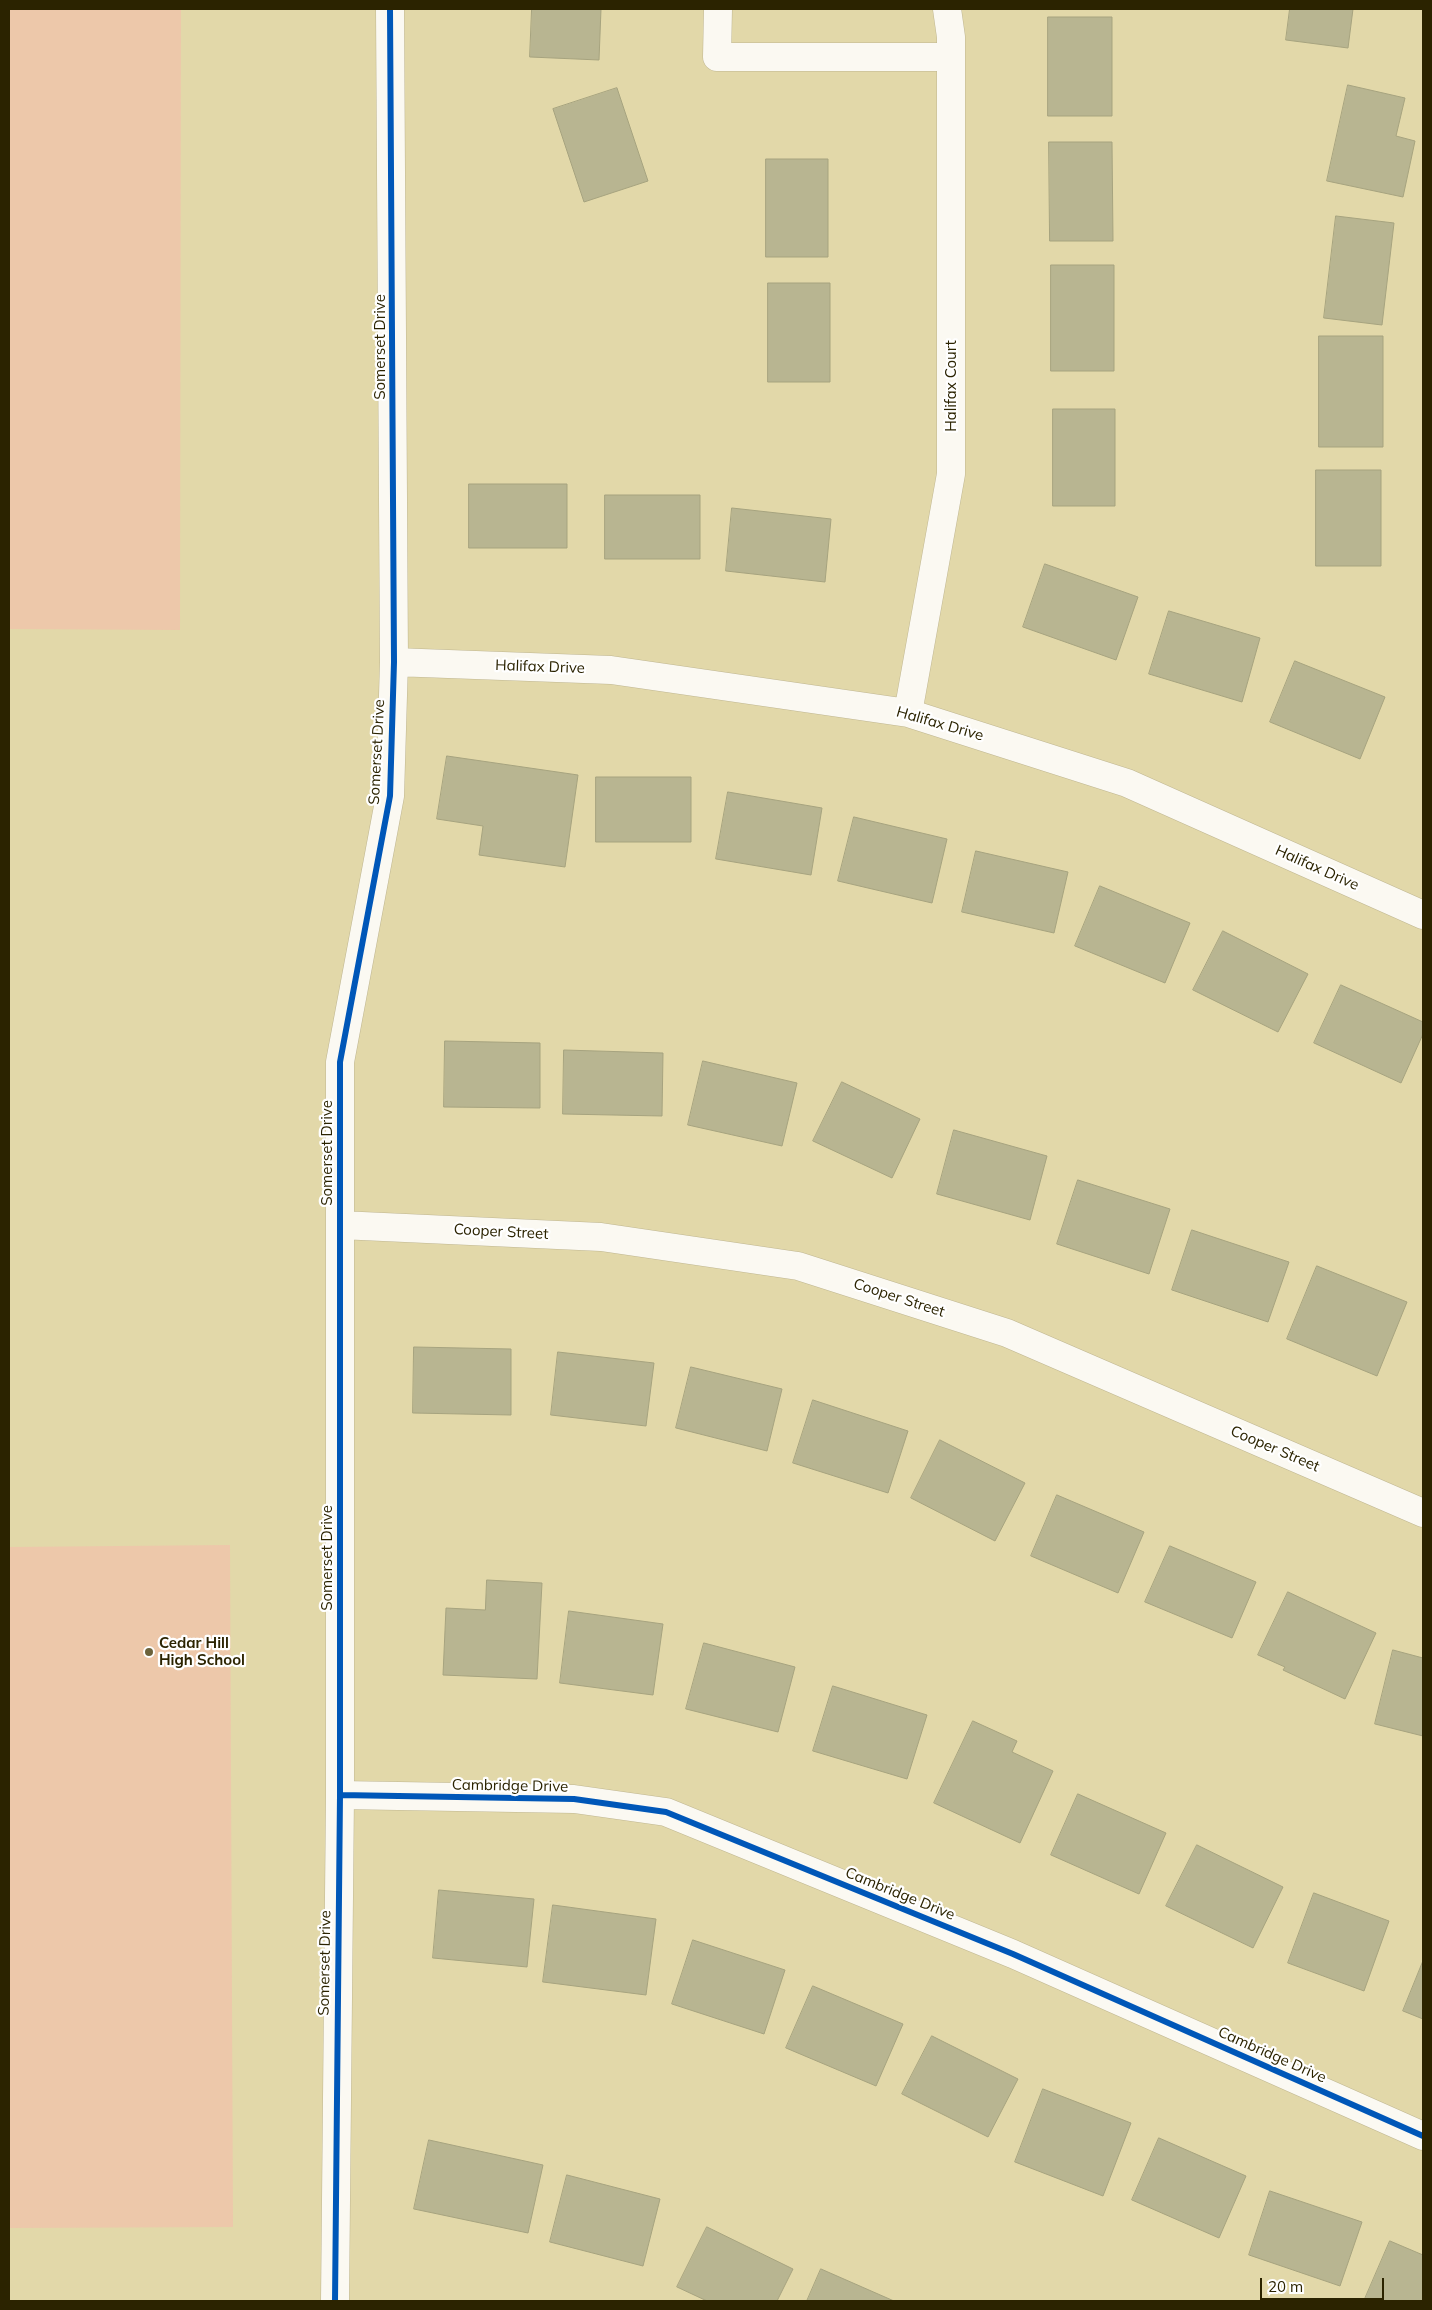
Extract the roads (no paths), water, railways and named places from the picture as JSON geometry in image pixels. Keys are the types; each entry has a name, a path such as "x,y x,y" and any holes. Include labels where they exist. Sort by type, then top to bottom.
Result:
{"street":[{"name":"Somerset Drive","path":"335,2301 340,1795 340,1062 390,796 394,662 390,9"},
{"path":"718,9 717,56 951,56"},
{"name":"Halifax Court","path":"908,713 951,474 951,37 947,9"},
{"name":"Halifax Drive","path":"394,662 612,670 908,713 1127,783 1423,916"},
{"name":"Cooper Street","path":"340,1225 601,1237 798,1266 1007,1333 1423,1513"},
{"name":"Cambridge Drive","path":"340,1795 574,1799 666,1812 1014,1954 1423,2136"}],"place":[{"name":"Cedar Hill High School","path":"149,1652"}]}
